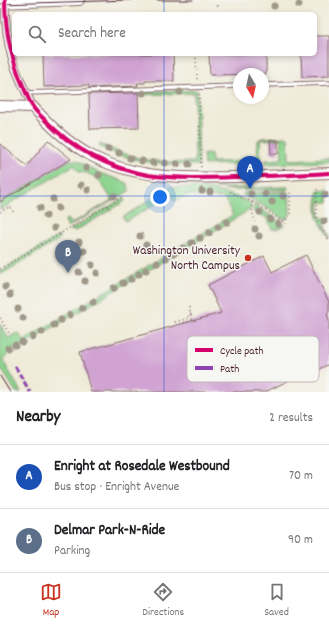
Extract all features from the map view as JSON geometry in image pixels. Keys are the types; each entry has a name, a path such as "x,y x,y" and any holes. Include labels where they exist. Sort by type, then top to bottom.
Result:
{"street":[{"path":"12,55 3,2 79,0"},
{"path":"12,56 16,70 33,107 65,139 90,156 118,168 147,174 173,177 204,173 329,173"},
{"path":"0,106 33,107"}],"lane":[{"path":"269,85 329,83"},
{"path":"26,93 233,86"}],"path":[{"path":"196,56 204,173"},
{"path":"317,189 317,220 329,240"},
{"path":"282,221 290,216 290,190"},
{"path":"230,192 253,202 286,224"},
{"path":"0,269 124,196"},
{"path":"253,202 252,210 255,222"},
{"path":"0,212 9,207 15,214"},
{"path":"189,307 193,320 176,324 175,322 189,318 188,315 191,314"},
{"path":"0,318 10,335"}],"green space":[{"path":"197,90 199,165 148,162 123,156 99,146 100,144 142,159 167,162 195,162 194,93 138,95 138,92"},
{"path":"288,137 289,160 329,158 329,162 267,164 266,160 282,159 281,139 260,140 262,164 258,164 257,143 259,140 262,138"},
{"path":"203,154 210,154 212,162 248,161 248,164 204,165"},
{"path":"71,159 73,161 76,160 97,172 125,182 128,184 129,191 68,227 65,221 66,219 71,224 112,200 96,177 79,172 74,165 0,210 0,202"},
{"path":"205,186 224,188 288,187 287,190 231,190"},
{"path":"175,187 208,189 235,196 251,203 251,209 20,347 14,348 4,360 21,392 16,392 0,367 0,324 8,338 17,333 24,340 233,215 224,198 188,195 175,201 171,195 125,221 123,217 150,200 156,189"},
{"path":"328,190 328,202 319,203 320,218 326,218 328,221 323,226 329,234 329,238 318,218 317,208 318,191"},
{"path":"287,192 289,194 290,213 288,218 283,219 264,206 243,195 244,193"},
{"path":"123,198 125,201 77,230 70,230"},
{"path":"255,205 284,225 277,229 272,229 266,217 260,216 253,211"},
{"path":"59,236 57,241 0,275 0,271"}],"building":[{"path":"317,36 329,36 329,76 302,77 301,56 317,56"},
{"path":"43,56 173,56 174,81 145,81 145,83 137,83 138,86 89,88 89,85 44,87"},
{"path":"209,56 266,56 266,68 233,68 233,75 210,75"},
{"path":"138,93 139,128 90,129 89,94"},
{"path":"48,140 71,159 0,202 0,144 27,166"},
{"path":"270,140 278,140 278,154 271,154"},
{"name":"Washington University North Campus","path":"306,255 329,302 329,312 327,313 329,321 329,364 319,369 319,336 187,336 187,382 286,382 265,392 91,392 80,352 221,313 208,285 264,256 272,272"}],"tram line":[{"path":"0,4 131,0"},
{"path":"157,0 193,0"},
{"path":"0,376 10,392"}],"marked path":[{"path":"15,366 30,392"}],"cycle path":[{"path":"5,0 6,23 12,56 30,103 34,109 67,140 92,156 119,168 133,172 170,177 213,178 329,173"}],"place":[{"name":"Enright at Rosedale Westbound","path":"250,189"},
{"name":"Washington University North Campus","path":"248,258"},
{"name":"Delmar Park-N-Ride","path":"68,273"}]}
